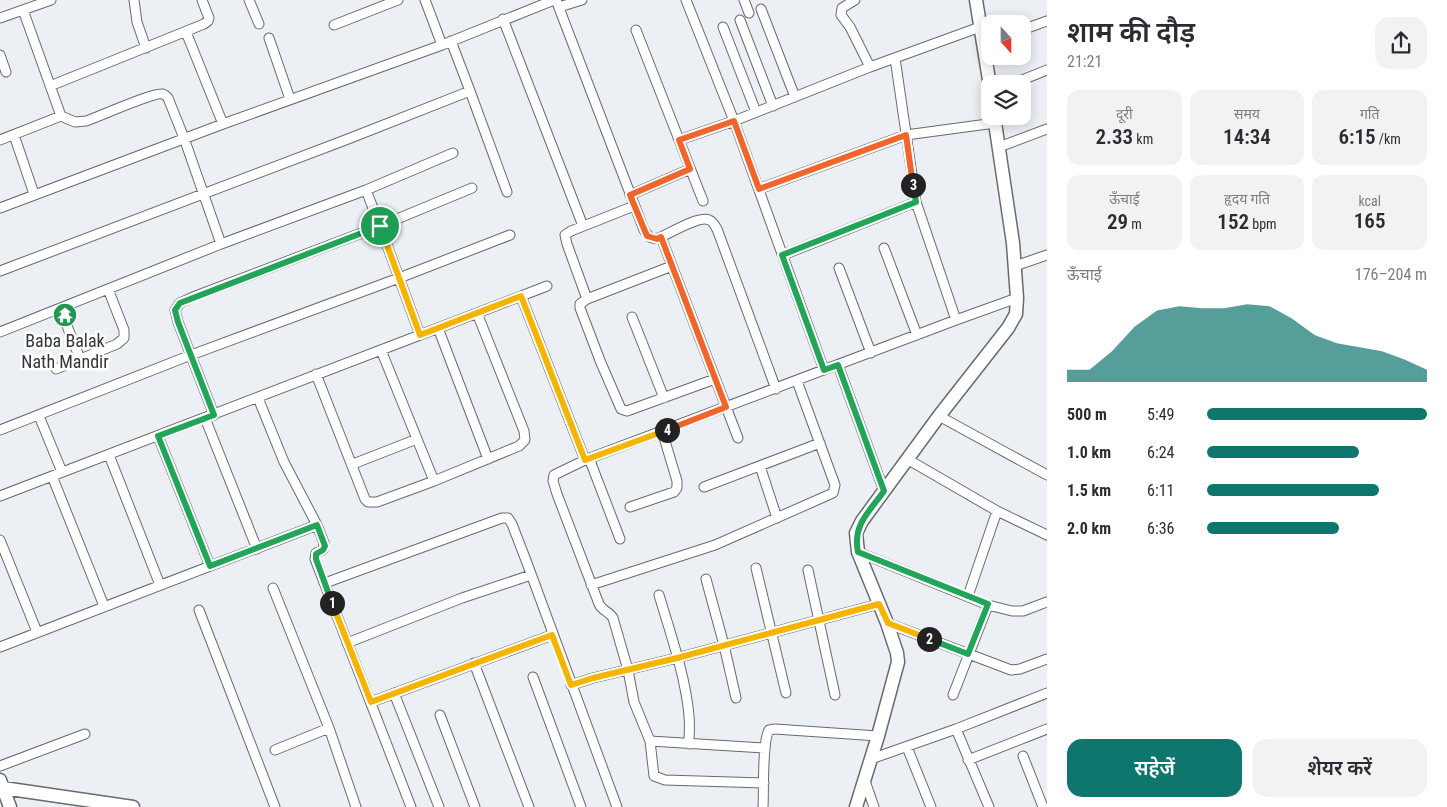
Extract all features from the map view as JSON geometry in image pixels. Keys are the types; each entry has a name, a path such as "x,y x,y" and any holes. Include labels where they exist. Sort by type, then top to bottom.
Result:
{"street":[{"path":"0,18 51,0"},
{"path":"134,0 137,22 146,48"},
{"path":"50,86 204,24 209,20 202,0"},
{"path":"249,0 259,24"},
{"path":"334,25 398,0"},
{"path":"425,0 470,91 507,192"},
{"path":"0,208 184,138 446,43 503,20 556,2 582,0"},
{"path":"686,0 734,121 824,370"},
{"path":"744,0 749,13"},
{"path":"855,0 842,8 841,15 850,27 870,68"},
{"path":"679,140 734,121 895,58 980,28 976,0"},
{"path":"556,2 647,236 657,239 704,219 710,220 713,223 776,389"},
{"path":"761,9 795,97"},
{"path":"23,10 61,116"},
{"path":"503,20 583,226"},
{"path":"740,20 773,106"},
{"path":"1031,27 1047,21"},
{"path":"723,27 756,112"},
{"path":"636,30 703,201"},
{"path":"186,32 223,124"},
{"path":"269,38 290,99"},
{"path":"0,55 6,72"},
{"path":"895,58 916,202 956,320"},
{"path":"1031,76 1047,70"},
{"path":"0,271 470,91"},
{"path":"0,140 61,116 75,122 86,121 150,96 162,94 168,98 184,138 221,244"},
{"path":"759,189 906,135 981,122"},
{"path":"856,807 898,662 888,623 858,552 856,539 858,528 939,416 1011,324 1016,314 1018,298 1015,266 995,125"},
{"path":"999,147 1047,130"},
{"path":"14,135 34,194"},
{"path":"0,332 221,244 366,190 453,153"},
{"path":"630,195 690,169"},
{"path":"257,549 175,310 180,303 380,226 472,188"},
{"path":"366,190 420,335"},
{"path":"782,255 916,202"},
{"path":"587,299 565,238 566,233 634,206"},
{"path":"0,430 510,235"},
{"path":"661,237 738,438"},
{"path":"884,248 916,335"},
{"path":"1015,266 1047,255"},
{"path":"672,266 587,299 580,304 601,364 621,409 627,411 715,378"},
{"path":"839,268 870,353"},
{"path":"0,496 547,286"},
{"path":"56,369 117,344 124,338 124,330 108,289"},
{"path":"521,296 620,539"},
{"path":"764,783 665,780 656,778 653,772 650,741 634,702 628,670 613,618 610,613 600,607 553,481 554,475 556,472 587,459 1018,298"},
{"path":"60,308 80,359"},
{"path":"316,374 353,464 365,499 372,502 434,481 519,446 525,440 477,313"},
{"path":"632,317 664,398"},
{"path":"438,328 488,459"},
{"path":"381,350 434,481"},
{"path":"838,365 884,491"},
{"path":"592,585 715,545 834,493 835,485 797,381"},
{"path":"258,398 284,462 317,525 325,546 323,550 316,554 316,559 411,807"},
{"path":"40,416 62,472"},
{"path":"939,416 1047,475"},
{"path":"630,507 674,492 677,488 678,481 662,431"},
{"path":"158,436 210,566"},
{"path":"353,464 417,439"},
{"path":"704,487 820,443"},
{"path":"109,454 160,585"},
{"path":"907,460 997,511 1047,535"},
{"path":"760,466 777,518"},
{"path":"52,476 104,606"},
{"path":"968,596 997,511"},
{"path":"324,583 505,517 508,518 512,524 617,807"},
{"path":"0,647 317,525"},
{"path":"0,540 37,632"},
{"path":"858,552 988,604 1018,612 1047,602"},
{"path":"756,568 786,693"},
{"path":"808,570 835,695"},
{"path":"347,643 462,598 531,575"},
{"path":"706,579 736,698"},
{"path":"273,588 329,728 356,807"},
{"path":"659,595 688,706 690,719 689,744"},
{"path":"571,685 879,604"},
{"path":"953,694 988,604"},
{"path":"199,610 275,807"},
{"path":"888,623 1014,670 1047,659"},
{"path":"371,702 552,635"},
{"path":"474,663 529,807"},
{"path":"533,677 581,807"},
{"path":"394,693 439,807"},
{"path":"871,759 956,729 1047,693"},
{"path":"440,715 475,807"},
{"path":"275,750 329,728"},
{"path":"763,807 765,748 768,732 772,729 878,736"},
{"path":"956,729 989,807"},
{"path":"968,760 1047,729"},
{"path":"0,766 86,734"},
{"path":"650,741 765,748"},
{"path":"907,747 931,807"},
{"path":"1023,756 1043,807"},
{"path":"865,781 874,807"},
{"path":"1,785 71,802 133,807"},
{"path":"1,785 10,807"}],"place":[{"name":"Baba Balak Nath Mandir","path":"65,315"}],"route":[{"path":"734,121 759,189 906,135 916,202 782,255 824,370 838,365 884,491 858,528 856,543 858,552 988,604 968,654 888,623 879,604 571,685 552,635 371,702 316,559 315,555 317,552 323,550 325,546 317,525 210,566 158,436 214,415 178,322 176,306 193,297 380,226 420,335 521,296 585,460 726,407 661,237 657,239 647,236 630,195 690,169 679,140 734,121"}]}
